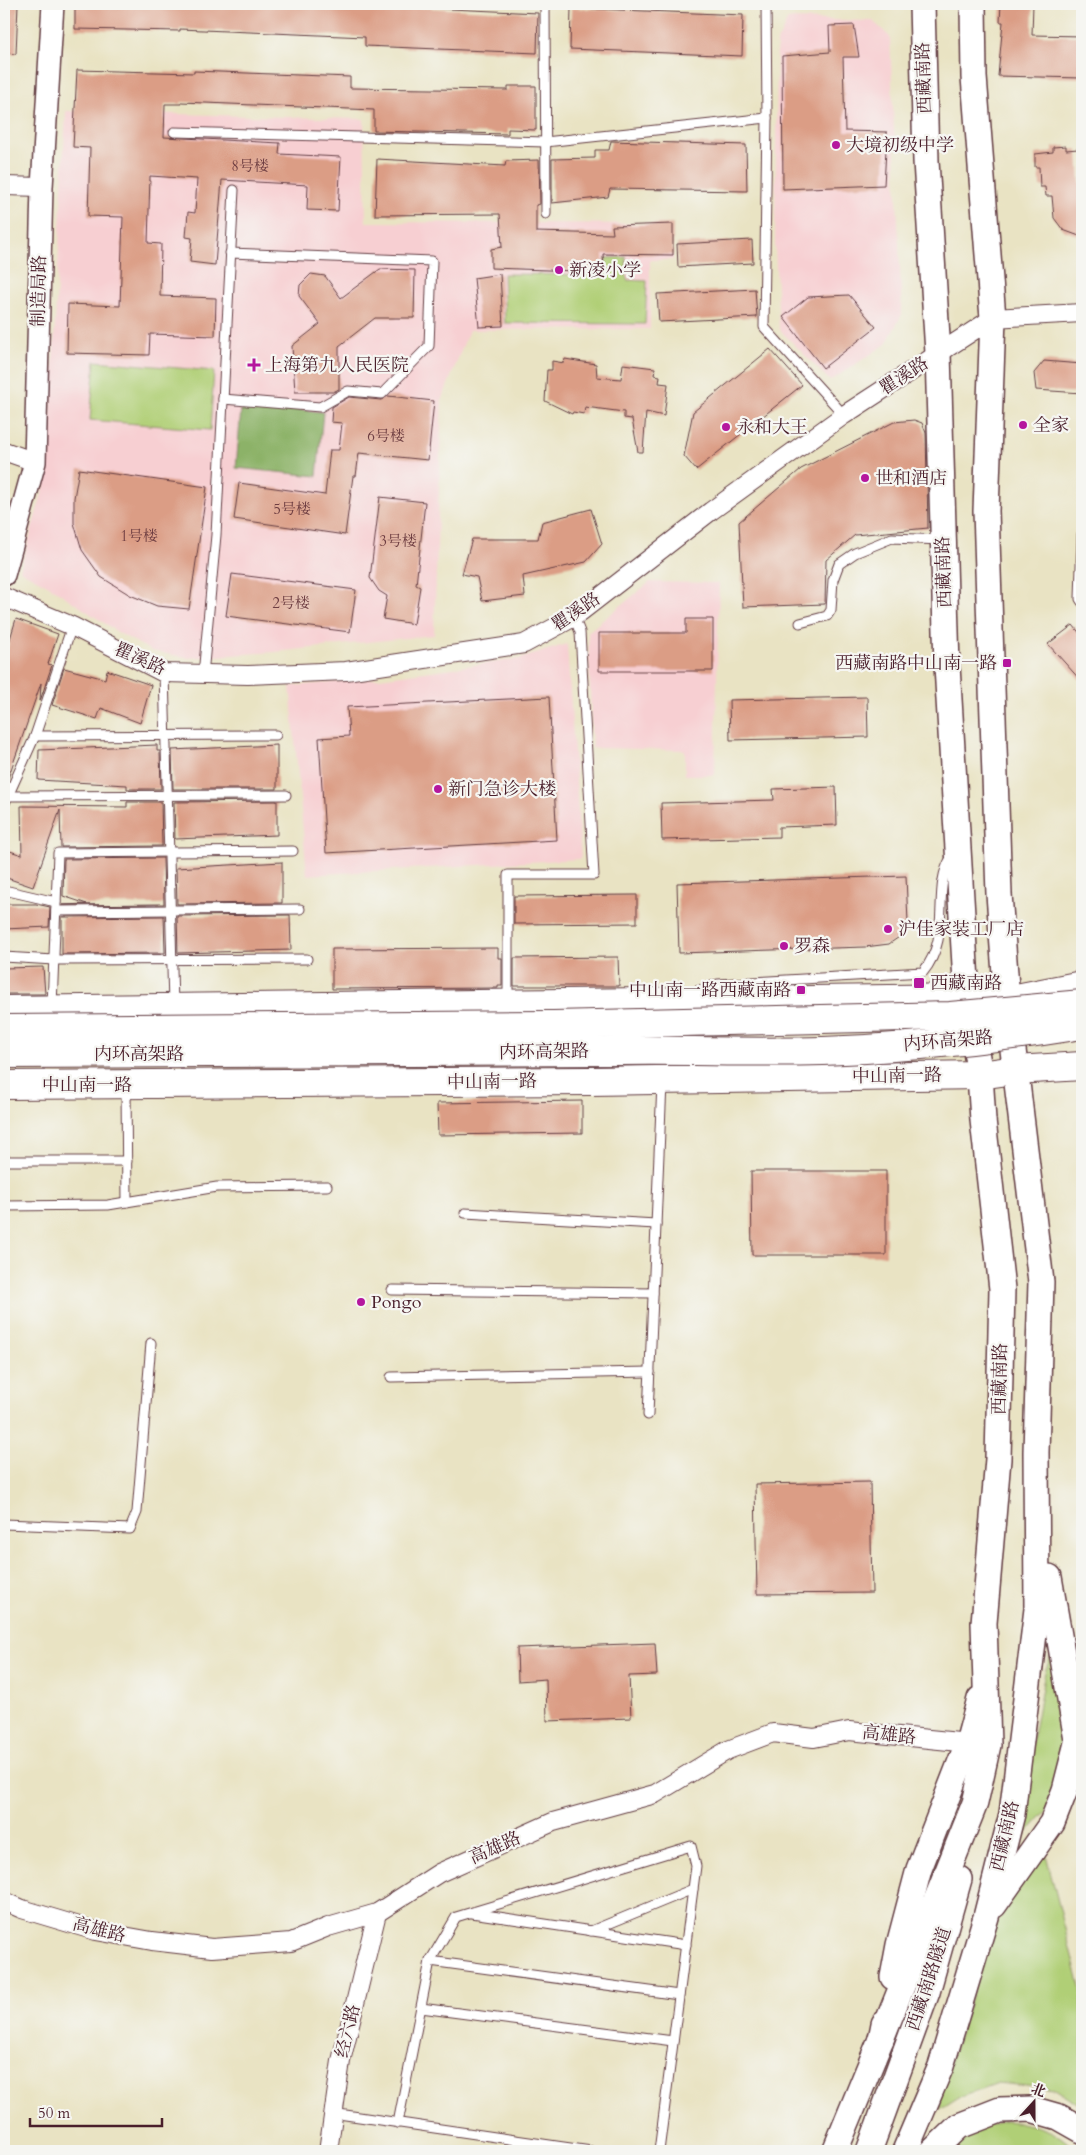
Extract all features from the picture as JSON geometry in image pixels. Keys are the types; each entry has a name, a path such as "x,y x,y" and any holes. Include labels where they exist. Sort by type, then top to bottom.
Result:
{"main road":[{"name":"西藏南路","path":"835,2151 975,1803 978,1744 986,1677 984,1623 998,1459 1002,1289 980,1075 968,998 958,846 947,666 938,353 926,161 922,4"},
{"name":"西藏南路","path":"905,2151 941,2066 986,1916 1012,1814 1037,1609 1036,1452 1041,1282 1006,1000 999,894 986,511 993,318 974,77 973,4"},
{"path":"4,1010 968,998 1006,1000 1082,985"},
{"name":"内环高架路","path":"4,1029 435,1026 920,1017 1082,1004"},
{"name":"内环高架路","path":"4,1054 823,1051 938,1043 1027,1034 1082,1025"},
{"name":"中山南一路","path":"4,1085 662,1080 980,1075 1015,1070 1082,1066"},
{"name":"西藏南路","path":"1037,1508 1082,1769"},
{"name":"西藏南路","path":"881,2039 899,1945 919,1869 978,1744"},
{"path":"986,1916 1052,1823 1065,1790 1077,1745"},
{"name":"西藏南路隧道","path":"869,2151 927,1992 961,1872 975,1803"},
{"path":"933,2151 959,2126 1000,2110 1030,2109 1059,2117 1082,2130"}],"street":[{"name":"制造局路","path":"4,575 13,529 35,462 42,187 53,4"},
{"path":"4,186 42,187"},
{"name":"瞿溪路","path":"4,597 72,626 164,673 248,676 346,671 524,644 574,617 711,511 844,415 993,318 1082,313"},
{"path":"4,451 35,462"},
{"name":"高雄路","path":"4,1901 22,1909 96,1931 152,1941 212,1948 291,1942 328,1927 377,1913 438,1873 553,1822 655,1794 728,1750 773,1733 814,1738 849,1731 978,1744"},
{"name":"经六路","path":"328,2151 332,2112 349,2025 377,1913"}],"lane":[{"path":"545,4 546,214"},
{"path":"766,4 767,118 764,328 844,415"},
{"path":"174,132 545,142 767,118"},
{"path":"203,675 216,535 234,190"},
{"path":"223,399 320,406 348,391 382,394 429,346 432,261 230,252"},
{"path":"1082,534 1080,599 1082,602"},
{"path":"800,623 827,616 831,610 833,580 839,564 855,553 892,538 943,540"},
{"path":"508,1004 508,875 594,875 580,632 574,617"},
{"path":"4,805 35,736 72,626"},
{"path":"164,673 174,1008"},
{"path":"35,736 276,735"},
{"path":"7,796 286,795"},
{"path":"675,1002 695,991 718,984 923,972 929,965 939,938 944,875 948,862 958,846"},
{"path":"52,1009 58,853 293,851"},
{"path":"4,890 56,906 171,910 300,909"},
{"path":"4,957 54,960 307,959"},
{"path":"648,1415 662,1080"},
{"path":"126,1085 127,1202"},
{"path":"4,1161 127,1161"},
{"path":"4,1206 108,1206 217,1187 327,1186"},
{"path":"465,1213 656,1224"},
{"path":"392,1290 653,1293"},
{"path":"4,1524 130,1529 137,1512 151,1343"},
{"path":"391,1378 650,1372"},
{"path":"398,2122 430,1961 456,1917 691,1846 696,1866 659,2151"},
{"path":"591,1931 693,1889"},
{"path":"469,1913 686,1945"},
{"path":"430,1961 679,1995"},
{"path":"421,2008 674,2041"},
{"path":"332,2112 591,2151"}],"shaded area":[{"name":"大境初级中学","path":"788,19 873,21 890,37 902,314 886,344 830,381 779,329 775,248 777,42"},
{"name":"上海第九人民医院","path":"66,111 364,119 366,222 673,224 673,260 650,260 650,329 469,330 442,400 434,635 275,652 189,658 152,651 119,633 49,586 20,570 47,476"},
{"path":"650,582 719,583 715,775 685,775 685,750 592,748 588,632"},
{"path":"567,644 581,859 307,875 290,686 380,678 519,659"}],"green space":[{"path":"626,257 627,280 647,281 645,324 505,323 503,274 606,275 606,258"},
{"path":"95,361 214,371 210,430 90,420"},
{"path":"250,405 323,412 317,476 236,468 241,410"},
{"path":"1051,1655 1068,1746 1050,1807 1017,1843 1016,1828 1045,1672"},
{"path":"1044,1847 1082,1995 1082,2106 1055,2089 997,2083 959,2097 940,2109 941,2089 1001,1906"},
{"path":"1008,2121 1045,2129 1061,2137 1076,2151 939,2151 974,2127"}],"building":[{"path":"4,4 18,4 16,54 4,53"},
{"path":"75,4 339,4 538,13 537,53 365,46 365,37 180,29 180,31 75,29"},
{"path":"1001,4 1033,4 1032,35 1082,36 1082,78 998,76 1003,22 1000,22"},
{"path":"571,8 743,15 742,56 570,49"},
{"path":"854,25 859,57 843,57 845,131 887,132 884,185 783,189 782,56 830,52 829,26"},
{"path":"77,70 194,73 194,71 350,77 350,88 508,90 508,86 536,86 536,130 508,129 508,134 374,131 374,110 181,102 181,104 165,104 164,137 280,143 279,154 341,157 338,211 307,210 308,185 222,180 215,265 190,262 192,238 186,237 188,212 195,213 197,179 150,176 148,243 161,244 160,296 216,298 215,336 150,334 149,355 67,353 68,304 120,306 123,217 88,216 90,148 73,147"},
{"path":"611,141 746,145 747,191 610,189 608,197 552,203 552,159 595,158 595,150 609,150"},
{"path":"1066,146 1066,150 1078,149 1080,183 1082,184 1082,237 1063,230 1054,218 1052,196 1046,196 1045,187 1040,187 1039,167 1035,167 1035,154 1053,152 1053,147"},
{"path":"377,159 505,166 506,161 539,160 540,204 536,205 536,232 613,234 612,226 673,224 673,255 603,254 604,272 491,268 491,249 502,247 500,214 375,215"},
{"path":"752,240 753,263 678,267 677,244"},
{"path":"380,269 415,270 414,318 375,318 339,346 339,389 333,392 295,392 292,346 320,324 299,296 300,285 311,274 325,276 341,298"},
{"path":"500,274 503,326 479,327 474,278"},
{"path":"755,289 757,317 659,322 657,294"},
{"path":"849,295 876,327 823,368 783,317 808,297"},
{"path":"770,349 802,385 696,470 684,456 693,412"},
{"path":"565,359 596,364 597,377 621,379 623,364 655,368 654,375 660,376 659,383 668,384 664,416 646,412 643,452 638,452 632,419 624,418 624,412 585,407 584,414 573,412 572,414 545,401 547,370 552,370 552,361 564,363"},
{"path":"1044,361 1082,364 1082,393 1036,390 1034,373"},
{"path":"388,396 434,401 428,460 359,453 356,476 353,476 345,535 234,519 239,483 325,495 330,450 339,450 342,423 331,422 332,407 349,397 381,400"},
{"path":"914,420 922,423 926,433 928,528 855,535 826,560 825,604 743,607 739,522 801,469 894,422"},
{"path":"79,469 207,487 189,609 157,606 130,595 101,577 82,550 74,523 74,498"},
{"path":"380,497 425,502 416,585 420,587 414,624 383,619 387,596 379,591 370,578"},
{"path":"591,509 602,544 586,562 523,576 525,596 482,601 477,577 462,574 472,539 538,539 542,522"},
{"path":"232,574 356,590 350,632 226,616"},
{"path":"16,619 58,634 48,664 52,665 40,701 41,683 6,784 4,784 4,659"},
{"path":"686,619 713,619 713,671 599,671 599,633 686,633"},
{"path":"1073,625 1082,636 1082,682 1048,644"},
{"path":"64,668 105,679 107,670 151,685 140,723 101,708 97,719 52,705"},
{"name":"新门急诊大楼","path":"549,697 557,840 326,853 319,738 349,736 347,707"},
{"path":"867,697 868,737 730,740 729,700"},
{"path":"157,745 157,751 160,751 161,789 127,789 127,785 38,780 39,750"},
{"path":"277,745 277,789 173,789 172,750"},
{"path":"836,787 837,825 779,827 779,837 662,840 661,803 774,800 773,789"},
{"path":"277,801 277,835 175,839 174,802"},
{"path":"127,802 161,802 162,846 61,847 60,810 33,887 4,877 4,849 22,855 21,806 127,807"},
{"path":"163,858 164,904 62,905 87,904 63,896 64,859"},
{"path":"282,862 282,903 177,904 176,868"},
{"path":"906,876 908,923 902,935 889,944 865,947 679,953 677,883"},
{"path":"637,895 637,923 514,924 514,896"},
{"path":"4,904 36,904 50,907 49,927 4,929"},
{"path":"290,915 291,950 178,953 177,916"},
{"path":"164,916 165,953 62,954 62,917"},
{"path":"498,948 498,958 502,958 502,986 498,986 498,988 332,989 332,949"},
{"path":"618,957 619,986 514,986 514,958"},
{"path":"43,967 45,994 4,994 4,968"},
{"path":"582,1101 582,1133 438,1135 437,1103"},
{"path":"751,1171 886,1171 886,1255 752,1255"},
{"path":"870,1482 872,1593 757,1594 755,1484"},
{"path":"655,1643 657,1675 629,1676 631,1718 547,1721 546,1679 518,1681 517,1648"}],"place":[{"name":"大境初级中学","path":"836,145"},
{"name":"新凌小学","path":"559,270"},
{"name":"上海第九人民医院","path":"254,365"},
{"name":"全家","path":"1023,425"},
{"name":"永和大王","path":"726,427"},
{"name":"世和酒店","path":"865,478"},
{"name":"西藏南路中山南一路","path":"1007,663"},
{"name":"新门急诊大楼","path":"438,789"},
{"name":"沪佳家装工厂店","path":"888,929"},
{"name":"罗森","path":"784,946"},
{"name":"西藏南路","path":"919,983"},
{"name":"中山南一路西藏南路","path":"801,990"},
{"name":"Pongo","path":"361,1302"}]}
